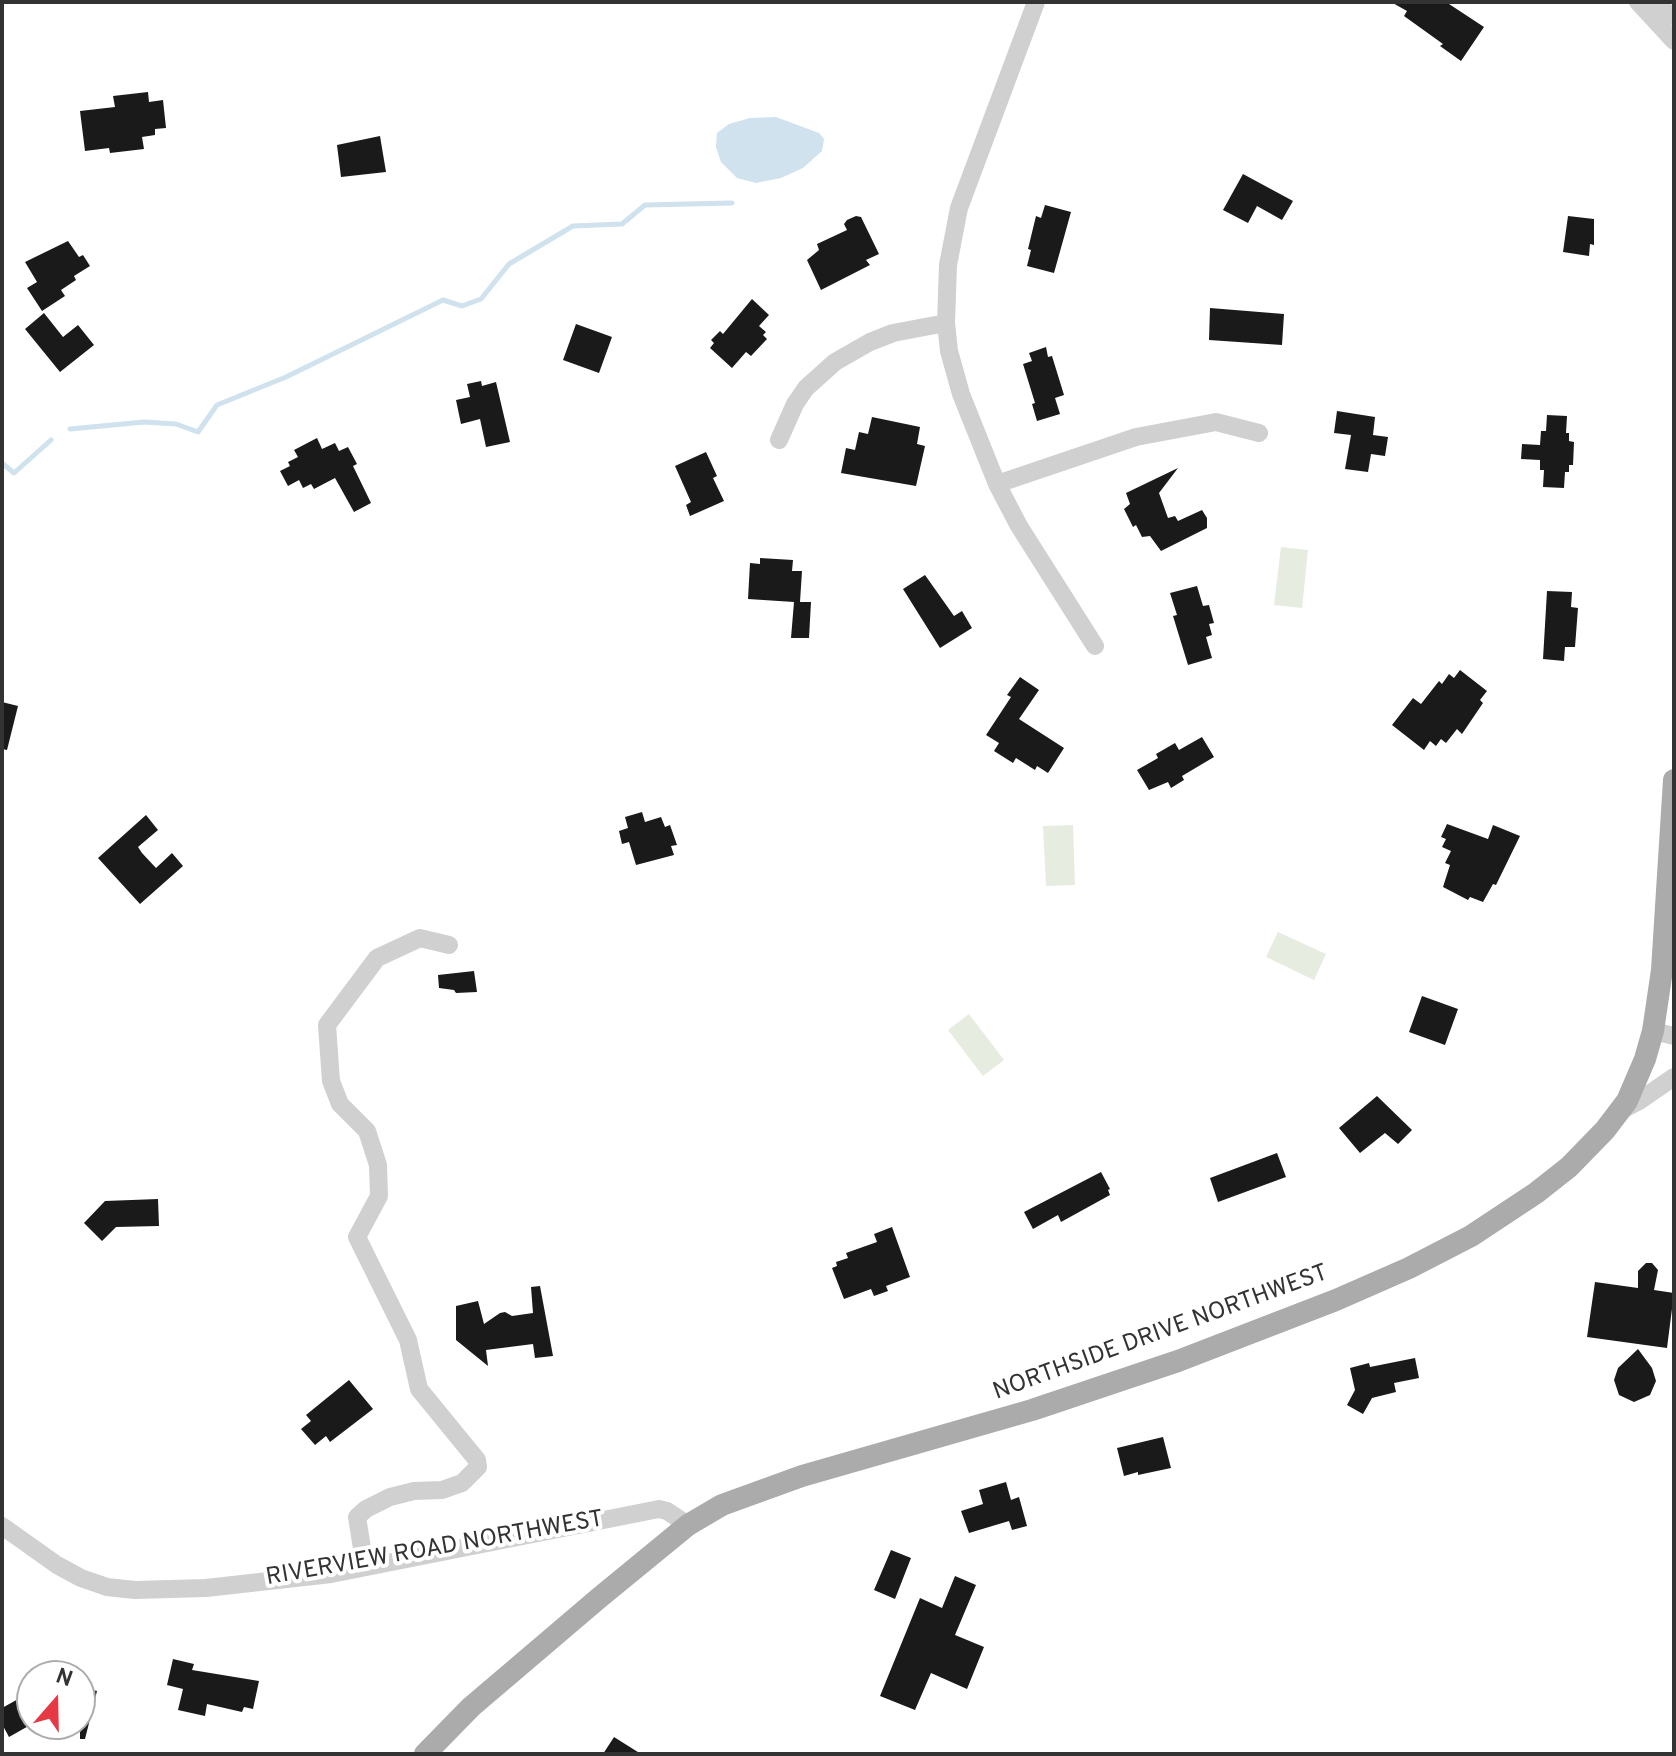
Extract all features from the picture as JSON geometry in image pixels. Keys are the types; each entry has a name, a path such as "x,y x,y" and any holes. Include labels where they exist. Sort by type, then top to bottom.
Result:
{"main road":[{"name":"NORTHSIDE DRIVE NORTHWEST","path":"425,1754 499,1683 688,1525 722,1505 802,1476 1032,1410 1178,1361 1397,1273 1471,1236 1536,1193 1592,1145 1620,1111 1664,1033 1660,988 1674,780"}],"street":[{"path":"1036,2 959,208 948,265 946,323 949,351 961,394 997,484 1019,526 1095,646"},
{"path":"1638,2 1674,41"},
{"path":"1647,2 1674,16"},
{"path":"779,440 806,388 835,362 893,333 946,323"},
{"path":"997,484 1136,437 1216,422 1259,433"},
{"path":"365,1567 357,1517 366,1509 390,1497 414,1491 442,1490 462,1483 478,1467 477,1460 419,1389 408,1340 357,1237 379,1196 378,1165 367,1131 340,1104 331,1081 327,1025 377,958 420,938 449,945"},
{"path":"1660,988 1674,1006"},
{"path":"1620,1111 1674,1077"},
{"name":"RIVERVIEW ROAD NORTHWEST","path":"2,1526 81,1578 107,1587 135,1590 264,1583 365,1567 649,1510 667,1511 688,1525"}],"shaded area":[{"path":"1281,547 1308,550 1302,608 1274,605"},
{"path":"1073,825 1075,885 1046,886 1043,826"},
{"path":"1278,932 1326,954 1314,980 1266,957"},
{"path":"969,1014 1004,1060 983,1076 948,1030"}],"water":[{"path":"776,117 819,133 824,139 822,151 803,168 781,178 756,183 737,178 721,162 716,147 717,133 729,124 750,118"}],"building":[{"path":"1391,2 1446,2 1484,27 1461,61 1404,16 1407,11"},
{"path":"148,92 149,102 163,100 166,128 155,129 155,135 142,137 144,149 110,153 109,148 85,151 80,111 115,107 113,96"},
{"path":"380,136 386,172 341,177 337,145"},
{"path":"1243,174 1293,201 1282,220 1257,206 1248,223 1223,210"},
{"path":"1045,205 1071,212 1054,273 1027,266 1036,216 1041,218"},
{"path":"856,216 861,217 879,254 866,260 870,265 821,290 807,260 819,250 817,244 847,230 844,224"},
{"path":"1568,216 1594,219 1594,245 1590,244 1589,256 1563,252"},
{"path":"68,241 90,266 74,276 76,280 61,290 65,296 42,311 27,288 37,282 25,262"},
{"path":"752,299 769,315 759,326 766,332 763,335 767,339 751,356 746,352 732,368 710,348 714,343 711,340 720,331 723,334"},
{"path":"1210,308 1284,314 1282,345 1209,340"},
{"path":"44,313 63,337 78,325 94,345 60,372 25,329"},
{"path":"576,324 612,337 599,373 563,360"},
{"path":"1046,347 1048,357 1052,356 1064,395 1055,398 1060,414 1037,421 1023,364 1032,361 1029,353"},
{"path":"481,381 482,386 496,382 510,442 486,447 480,419 461,424 456,400 470,397 467,384"},
{"path":"1337,411 1375,417 1373,435 1388,437 1385,456 1371,454 1368,472 1345,469 1351,435 1334,433"},
{"path":"1547,415 1567,416 1566,433 1569,433 1569,441 1574,442 1573,465 1569,465 1569,472 1565,472 1564,488 1543,487 1544,470 1540,470 1540,460 1521,459 1522,444 1540,445 1541,431 1546,431"},
{"path":"872,417 920,427 917,444 925,446 916,486 841,473 846,448 855,450 859,432 868,434"},
{"path":"317,438 322,449 335,443 339,451 348,447 357,464 353,466 371,503 354,512 335,478 314,489 311,484 303,488 299,480 288,486 280,471 298,457 294,450"},
{"path":"706,452 724,501 690,516 686,505 691,502 675,466"},
{"path":"1178,468 1159,493 1168,518 1175,516 1178,521 1202,510 1207,518 1207,528 1161,551 1150,536 1142,537 1136,525 1133,527 1124,509 1130,504 1126,493"},
{"path":"760,558 793,560 792,571 802,571 800,602 811,602 809,638 791,638 794,602 748,599 750,563 760,564"},
{"path":"925,575 954,616 962,611 972,628 940,648 903,589"},
{"path":"1197,586 1203,606 1209,605 1214,623 1209,624 1212,635 1206,637 1212,658 1188,665 1173,616 1177,615 1170,593"},
{"path":"1547,591 1572,592 1571,607 1578,608 1575,647 1565,647 1564,661 1543,659"},
{"path":"1460,670 1487,691 1480,700 1483,703 1462,734 1457,729 1446,743 1441,739 1436,746 1430,741 1424,750 1392,725 1413,698 1421,704 1439,681 1442,684 1449,674 1454,678"},
{"path":"1020,677 1039,690 1019,719 1064,748 1048,773 1037,766 1035,770 1016,758 1013,763 994,751 999,743 986,735"},
{"path":"2,702 18,706 7,750 2,749"},
{"path":"1202,737 1214,757 1182,776 1184,780 1171,788 1168,782 1149,790 1137,770 1175,743 1179,750"},
{"path":"642,812 645,822 661,817 665,827 670,825 677,845 671,846 674,855 636,865 629,842 622,844 619,831 628,828 625,817"},
{"path":"146,815 158,830 138,847 142,853 156,868 172,853 183,866 140,904 98,858"},
{"path":"1447,824 1488,839 1493,825 1520,836 1496,885 1493,884 1483,902 1470,897 1468,900 1443,887 1450,865 1445,863 1451,851 1442,847 1446,839 1441,837"},
{"path":"474,971 477,992 456,993 439,988 438,975"},
{"path":"1422,996 1458,1009 1445,1045 1409,1032"},
{"path":"1377,1096 1412,1130 1398,1144 1385,1133 1360,1153 1339,1128"},
{"path":"1277,1153 1286,1177 1218,1202 1210,1178"},
{"path":"1101,1172 1110,1195 1061,1222 1058,1215 1033,1229 1024,1212"},
{"path":"158,1199 159,1226 116,1227 102,1241 84,1223 105,1201"},
{"path":"892,1227 910,1277 886,1286 888,1291 874,1296 871,1289 844,1299 832,1268 837,1266 836,1262 848,1258 846,1253 877,1242 874,1234"},
{"path":"1646,1263 1652,1263 1658,1270 1654,1290 1674,1293 1667,1348 1587,1337 1595,1282 1638,1288 1638,1271"},
{"path":"540,1286 553,1356 535,1358 533,1344 486,1350 488,1366 456,1340 456,1306 478,1301 484,1324 500,1313 512,1316 533,1313 531,1287"},
{"path":"1638,1349 1652,1368 1656,1381 1650,1395 1634,1402 1619,1395 1614,1380 1618,1368"},
{"path":"1415,1358 1419,1378 1394,1383 1396,1392 1372,1398 1363,1414 1347,1405 1355,1390 1350,1368"},
{"path":"349,1380 373,1409 330,1442 326,1436 315,1445 301,1429 311,1421 306,1415"},
{"path":"1163,1437 1171,1468 1124,1476 1117,1448"},
{"path":"1006,1482 1011,1500 1019,1497 1027,1526 1012,1530 1009,1521 969,1533 961,1511 983,1504 979,1490"},
{"path":"891,1550 911,1558 895,1599 874,1590"},
{"path":"955,1576 976,1585 955,1635 984,1647 967,1689 931,1673 915,1710 880,1696 920,1598 942,1608"},
{"path":"173,1659 194,1664 192,1670 259,1681 253,1709 244,1707 242,1712 207,1704 205,1716 178,1710 183,1689 167,1685"},
{"path":"16,1700 16,1733 9,1737 2,1724 2,1708"},
{"path":"614,1737 641,1754 603,1754"}],"waterway":[{"path":"70,429 144,422 176,424 198,432 217,405 286,377 443,300 462,306 481,299 509,264 573,226 622,224 645,205 732,203"},
{"path":"2,463 14,473 51,440"}]}
